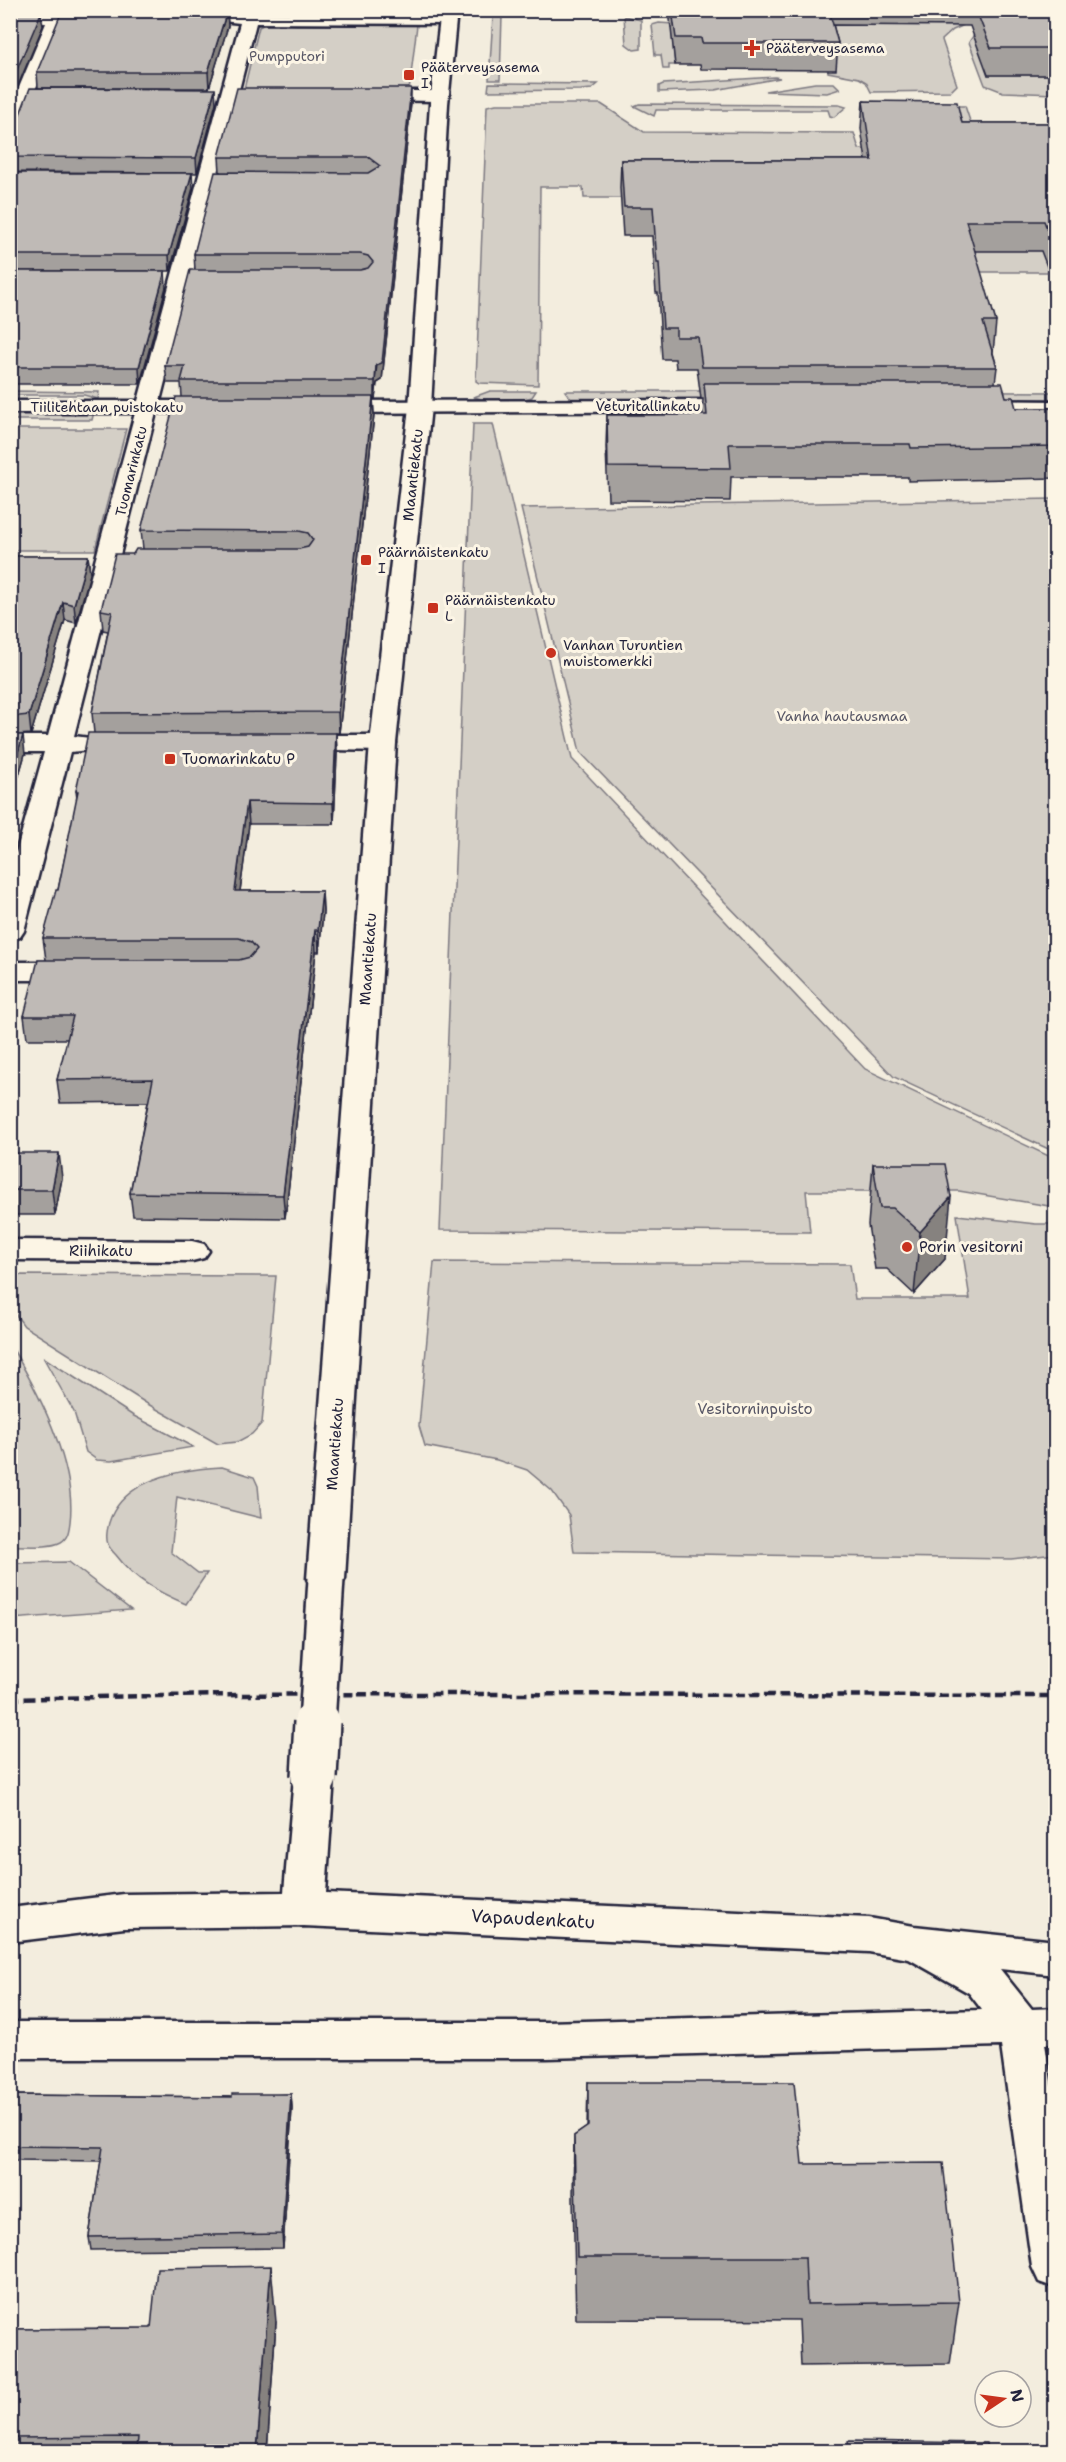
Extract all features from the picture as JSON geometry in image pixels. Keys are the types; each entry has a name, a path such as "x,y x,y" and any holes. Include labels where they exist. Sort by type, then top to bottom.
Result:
{"street":[{"path":"10,128 17,95 59,14"},
{"path":"10,18 59,14 115,18"},
{"path":"208,18 250,14 449,15"},
{"name":"Tuomarinkatu","path":"10,931 250,14"},
{"name":"Maantiekatu","path":"304,1909 384,743 420,407 440,96 449,15"},
{"path":"17,95 94,95"},
{"path":"345,95 440,96"},
{"path":"183,180 230,180"},
{"path":"158,279 203,279"},
{"name":"Veturitallinkatu","path":"420,407 772,406"},
{"path":"949,406 1056,407"},
{"name":"Tiilitehtaan puistokatu","path":"10,407 242,407"},
{"path":"302,407 420,407"},
{"path":"270,743 384,743"},
{"path":"10,744 107,744"},
{"path":"10,971 103,971"},
{"name":"Riihikatu","path":"10,1250 192,1251"},
{"name":"Vapaudenkatu","path":"10,1926 124,1911 304,1909 869,1935 914,1943 1056,1958"},
{"path":"914,1943 984,1982 1038,2026 1056,2267"},
{"path":"10,2040 548,2040 1038,2026"}],"green space":[{"path":"493,16 502,16 500,80 489,80"},
{"path":"624,16 641,20 641,49 634,50 626,44"},
{"name":"Pumpputori","path":"269,22 297,25 385,25 414,22 417,25 409,91 244,89 259,27"},
{"path":"659,23 689,25 672,35 675,65 669,65 669,69 663,69 661,55 655,55 652,25"},
{"path":"969,23 953,30 942,40 957,85 951,91 871,92 866,82 859,78 828,72 825,25"},
{"path":"993,28 988,75 1049,75 1055,94 1003,92 985,85 969,42 973,36"},
{"path":"780,78 715,90 659,92 659,86 663,84"},
{"path":"489,83 598,84 592,89 581,90 488,91"},
{"path":"815,83 834,83 840,89 827,93 765,91"},
{"path":"496,104 601,104 644,132 854,133 859,149 909,150 870,106 965,106 978,145 1055,251 1055,272 969,272 621,188 621,198 584,198 583,187 540,187 538,385 479,383 476,381 487,106"},
{"path":"639,104 839,105 846,107 834,117 830,116 828,110 656,110 654,116 634,106"},
{"path":"11,391 99,392 98,399 84,395 11,395"},
{"path":"490,391 536,391 532,397 511,401 474,397"},
{"path":"565,391 775,391 766,399 577,400 571,399"},
{"path":"806,391 1055,392 1056,399 815,399"},
{"path":"11,411 94,412 92,420 11,420"},
{"path":"473,424 493,424 572,759 865,1069 1055,1159 1055,1207 959,1191 806,1191 810,1232 440,1230"},
{"path":"11,429 126,429 95,550 11,550"},
{"name":"Vanha hautausmaa","path":"1056,499 1055,1152 894,1077 580,752 521,508"},
{"name":"Vesitorninpuisto","path":"957,1215 1055,1224 1055,1554 1011,1559 574,1552 569,1515 552,1491 527,1470 497,1460 425,1446 419,1426 434,1262 850,1264 855,1299 970,1299"},
{"path":"11,1275 276,1276 262,1423 252,1434 237,1442 218,1444 146,1403 24,1326 11,1308"},
{"path":"11,1346 44,1408 62,1454 68,1477 71,1500 69,1531 61,1542 56,1544 11,1546"},
{"path":"43,1357 132,1415 193,1447 111,1461 97,1460 86,1452 74,1412"},
{"path":"222,1467 254,1477 258,1486 261,1518 177,1497 171,1552 198,1573 207,1573 186,1604 166,1595 131,1572 111,1550 107,1530 111,1517 119,1504 143,1485 174,1473"},
{"path":"69,1562 131,1610 11,1619 11,1563"}],"building":[{"path":"672,10 829,10 838,43 702,43 701,38 676,38"},
{"path":"976,10 1056,10 1056,58 1051,48 991,48"},
{"path":"62,11 227,11 208,72 37,72"},
{"path":"10,13 41,13 15,74 10,75"},
{"path":"30,88 215,89 196,158 10,157 10,119 20,114"},
{"path":"237,88 411,88 382,363 376,365 375,381 181,381 185,366 165,366 190,270 360,270 368,268 373,262 368,256 360,254 194,254 215,172 368,173 380,166 368,157 219,157"},
{"path":"863,101 957,102 962,123 1056,123 1056,251 1044,221 966,221 996,322 983,322 997,367 702,367 698,337 676,337 676,328 663,328 653,207 624,207 621,160 872,160"},
{"path":"10,173 192,173 169,255 10,255"},
{"path":"10,271 165,271 139,367 10,367"},
{"path":"704,383 1002,383 1006,397 1013,397 1016,408 1056,408 1056,446 911,448 910,444 729,444 731,468 608,467 607,415 707,415"},
{"path":"176,397 373,397 338,712 92,713 112,612 101,610 115,554 133,554 136,549 299,549 308,547 313,540 308,533 299,531 141,530"},
{"path":"10,556 88,556 74,605 63,602 29,715 10,717"},
{"path":"88,733 336,733 333,803 247,802 235,891 322,891 318,930 315,930 283,1195 130,1193 153,1079 57,1080 73,1016 24,1016 38,960 239,960 250,957 257,949 251,942 239,938 43,938 56,890 58,890"},
{"path":"10,735 23,735 10,779"},
{"path":"10,1153 59,1153 52,1190 10,1190"},
{"path":"873,1164 945,1164 951,1197 920,1232 893,1208 880,1208"},
{"path":"588,2082 794,2082 802,2164 943,2163 959,2302 807,2304 805,2257 577,2257 574,2136 588,2126"},
{"path":"232,2094 291,2094 282,2234 89,2237 103,2147 10,2146 10,2095 232,2097"},
{"path":"271,2266 257,2451 137,2451 138,2437 10,2438 10,2329 151,2328 157,2268"},
{"path":"848,2441 986,2443 987,2451 849,2451"}],"railway":[{"path":"10,1699 402,1694 1056,1696"}],"place":[{"name":"Pääterveysasema","path":"752,48"},
{"name":"Pääterveysasema I","path":"409,75"},
{"name":"Päärnäistenkatu I","path":"366,560"},
{"name":"Päärnäistenkatu L","path":"433,608"},
{"name":"Vanhan Turuntien muistomerkki","path":"551,653"},
{"name":"Tuomarinkatu P","path":"170,759"},
{"name":"Porin vesitorni","path":"907,1247"}]}
